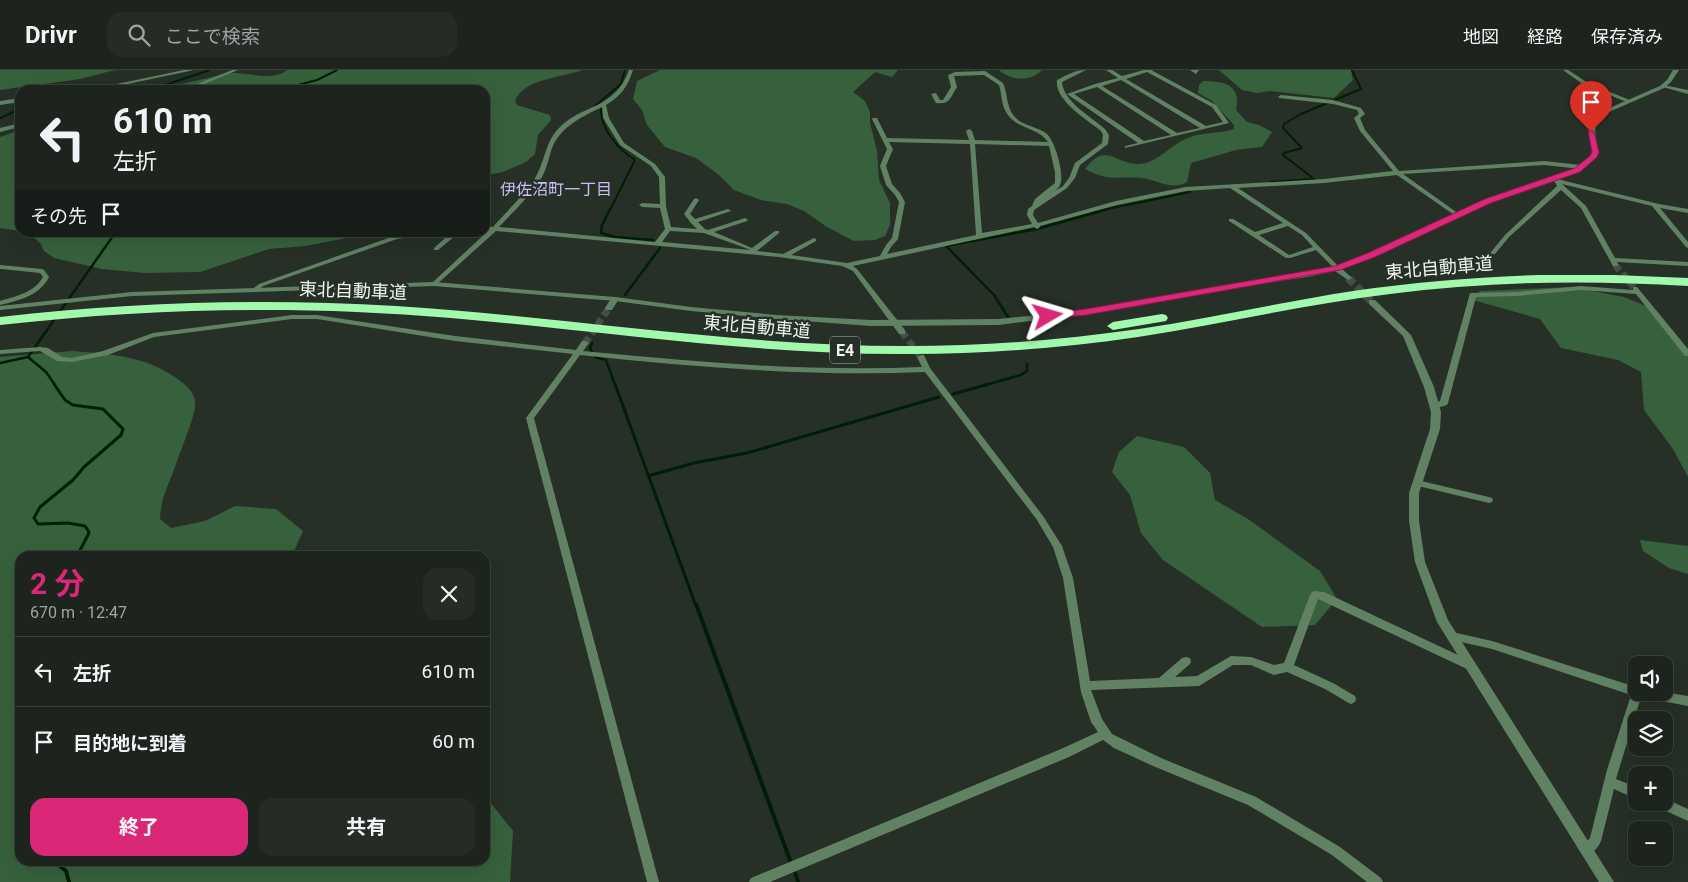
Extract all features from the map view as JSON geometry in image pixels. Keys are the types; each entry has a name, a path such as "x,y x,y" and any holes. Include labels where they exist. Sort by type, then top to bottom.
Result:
{"highway":[{"name":"東北自動車道","path":"0,313 58,306 166,299 328,298 458,305 755,335 811,339 907,340 999,337 1099,328 1348,286 1427,276 1552,270 1688,274"},
{"name":"東北自動車道","path":"0,321 59,314 159,308 322,307 452,314 808,349 962,349 1040,344 1130,334 1358,294 1436,285 1559,279 1688,282"}],"street":[{"path":"116,85 192,70"},
{"path":"198,85 236,70"},
{"path":"490,233 539,176 549,146 560,130 604,105 625,85 631,70"},
{"path":"1034,205 1065,187 1072,178 1078,164 1105,144 1106,135 1103,130 1062,95 1058,87 1059,81 1084,70"},
{"path":"1108,70 1205,128"},
{"path":"1134,153 1127,147 1226,123 1214,106 1148,70 1070,94 1143,142"},
{"path":"1192,70 1197,70"},
{"path":"1565,70 1591,86 1629,102"},
{"path":"0,308 132,294 434,284 616,299 691,309 785,318 895,324 998,322 1086,312 1336,268 1372,255 1488,201 1554,180 1582,168 1590,162 1595,152 1591,132 1594,122 1600,114 1666,86 1676,70"},
{"path":"934,94 938,102 945,102 947,100 954,87 950,76 952,74 987,74 1003,86 1002,100 1011,116 1021,124 1048,138 1058,170 1059,182 1057,186 1037,200 1030,209 1030,215 1037,226"},
{"path":"1097,86 1176,135"},
{"path":"1666,86 1688,92"},
{"path":"1281,98 1333,102 1359,109 1362,114 1357,118 1362,130 1397,172 1457,215"},
{"path":"0,103 15,101"},
{"path":"604,105 606,118 622,144 653,165 662,177 663,206 668,229 657,244"},
{"path":"875,119 887,140 890,150 883,166 890,185 902,202 895,239 888,246 883,256"},
{"path":"0,130 15,126"},
{"path":"969,131 972,142 980,236"},
{"path":"887,140 1051,144"},
{"path":"490,228 657,244 755,251 848,265 883,256 1037,226 1116,203 1186,189 1324,181 1397,172 1544,163 1582,168"},
{"path":"1554,180 1584,207 1614,262 1688,264"},
{"path":"1554,180 1653,205 1688,211"},
{"path":"1231,186 1304,234 1348,278"},
{"path":"1493,253 1507,236 1561,186"},
{"path":"696,200 687,214 694,222 705,231 755,251"},
{"path":"642,205 663,206"},
{"path":"1653,205 1688,246"},
{"path":"694,222 728,211"},
{"path":"668,229 705,231 745,220"},
{"path":"1231,220 1288,257 1316,248"},
{"path":"1253,235 1288,224"},
{"path":"755,251 777,232"},
{"path":"254,290 261,285 390,237"},
{"path":"436,249 451,237"},
{"path":"434,284 485,237"},
{"path":"783,256 814,240"},
{"path":"848,265 855,270 902,332"},
{"path":"0,303 19,298 40,288 46,276 42,271 2,267"},
{"path":"1434,406 1444,403 1473,295 1517,294 1581,288 1636,290 1688,354"},
{"path":"610,308 616,299"},
{"path":"1372,302 1407,335 1429,387 1434,406 1435,429 1414,493 1414,521 1420,562 1443,622 1607,882"},
{"path":"0,352 40,349 60,359 72,360 105,353 153,335 292,317 317,317 595,355 839,370 927,369"},
{"path":"585,343 530,418 654,882"},
{"path":"921,357 927,369 1040,518 1056,546 1068,578 1084,686 1097,722 1105,734 1118,744 1252,801 1336,851 1377,882"},
{"path":"1418,483 1489,500"},
{"path":"1288,667 1315,595 1321,595 1470,666"},
{"path":"1452,636 1492,645 1628,689"},
{"path":"1162,682 1186,660"},
{"path":"1084,686 1199,680 1230,660 1251,661 1274,670 1288,667 1330,686 1351,699"},
{"path":"1673,698 1688,701"},
{"path":"1586,850 1595,841 1610,782 1635,701"},
{"path":"755,882 1065,753 1105,734"},
{"path":"1610,782 1628,790"},
{"path":"1673,808 1688,815"}],"green space":[{"path":"0,70 115,70 80,79 36,85 15,85 15,88 0,90"},
{"path":"288,70 582,70 535,83 520,93 515,101 517,105 550,115 551,120 538,135 535,154 526,162 503,172 490,174 490,85 177,85 230,73 259,76 281,74"},
{"path":"660,70 898,70 892,77 875,72 853,92 865,101 870,112 870,123 877,151 879,180 890,203 890,225 885,236 875,240 854,241 827,227 804,211 787,204 761,200 734,190 719,175 696,158 665,147 647,125 642,110 633,99 637,81"},
{"path":"999,70 1042,70 1032,77 1021,79 1004,74"},
{"path":"1219,70 1351,70 1353,80 1334,98 1269,91 1257,93 1242,90"},
{"path":"1203,81 1224,83 1229,86 1236,94 1236,110 1247,122 1259,125 1272,132 1262,147 1236,150 1191,163 1187,182 1175,185 1142,178 1100,176 1085,169 1092,161 1104,155 1129,163 1144,163 1157,158 1188,138 1234,129 1234,125 1212,101 1198,93 1199,85"},
{"path":"15,132 15,230 0,228 0,137"},
{"path":"33,237 349,237 305,246 269,249 200,272 145,273 102,269 54,258 44,251 41,244"},
{"path":"1572,287 1624,297 1653,309 1688,353 1688,477 1673,449 1644,410 1641,372 1618,360 1561,348 1540,319 1473,300 1480,291"},
{"path":"72,351 101,353 142,361 168,373 191,392 195,406 193,418 166,491 160,519 171,528 205,521 235,506 276,509 303,531 294,551 15,551 15,866 490,866 490,802 513,831 510,882 0,882 0,357"},
{"path":"1137,436 1184,447 1210,473 1215,500 1248,519 1320,571 1337,599 1315,625 1262,627 1163,560 1141,533 1130,495 1112,472 1119,452"},
{"path":"1640,540 1688,546 1688,574 1669,568 1643,551"}],"waterway":[{"path":"165,85 210,70"},
{"path":"298,85 317,80 337,70"},
{"path":"595,106 621,84 625,70"},
{"path":"1270,182 1314,179 1283,155 1284,153 1302,148 1283,128 1284,124 1301,114 1361,89 1352,70"},
{"path":"601,109 607,131 617,145 635,160 610,210"},
{"path":"0,118 15,111"},
{"path":"1103,210 1190,192"},
{"path":"610,209 602,225 601,233 615,237 653,240"},
{"path":"1008,317 994,295 946,246 1037,229 1108,209"},
{"path":"28,357 112,237"},
{"path":"625,295 660,248"},
{"path":"592,343 590,348 595,357 606,360 615,385"},
{"path":"0,363 28,357"},
{"path":"28,357 46,372 55,385"},
{"path":"985,385 1021,375 1027,371 1027,364"},
{"path":"54,384 65,400 73,405 103,409 123,429 121,435 84,467 73,480 40,507 34,518 38,524 68,523 85,526 89,532 80,551"},
{"path":"615,384 649,476"},
{"path":"953,394 989,384"},
{"path":"649,476 694,463 747,453 939,397"},
{"path":"649,476 696,606"},
{"path":"696,604 791,863"},
{"path":"60,866 66,871 69,882"},
{"path":"794,869 798,882"}],"tunnel":[{"path":"1615,265 1634,287"},
{"path":"1348,278 1372,302"},
{"path":"585,343 609,308"},
{"path":"902,332 921,357"}],"district":[{"name":"伊佐沼町一丁目","path":"556,189"}],"route":[{"path":"1048,316 1086,312 1224,287 1307,275 1336,268 1372,255 1488,201 1554,180 1577,170 1590,162 1594,157 1595,152 1591,132"}]}
